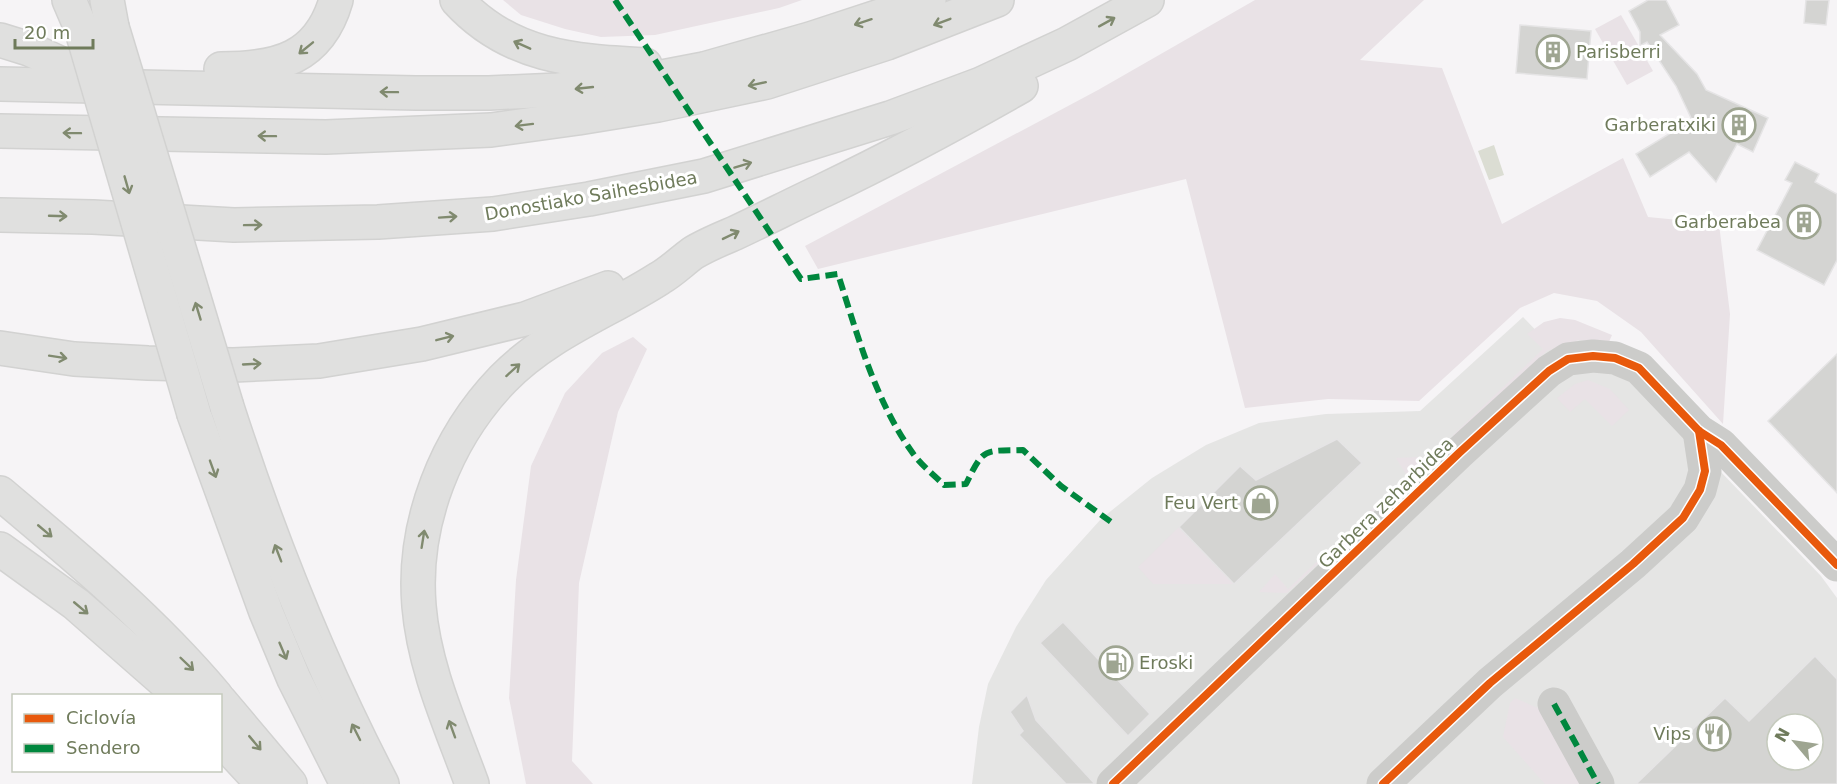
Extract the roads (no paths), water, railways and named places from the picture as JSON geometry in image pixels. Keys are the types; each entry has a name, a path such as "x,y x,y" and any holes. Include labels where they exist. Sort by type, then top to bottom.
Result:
{"highway":[{"path":"0,66 255,69 300,54 316,40 331,19 336,0"},
{"path":"457,0 492,30 524,48 599,63 704,69"},
{"path":"0,84 489,93 558,90 636,82 704,69 810,39 929,0"},
{"path":"0,131 326,137 491,130 658,105 767,81 887,43 997,0"},
{"name":"Donostiako Saihesbidea","path":"0,215 93,217 234,225 378,222 492,214 589,199 704,176 848,132 981,84 1067,44 1147,0"},
{"path":"90,11 255,494 310,633 341,703 382,784"},
{"path":"90,11 194,414 266,612 294,679 347,784"},
{"path":"0,40 28,49 66,66"},
{"path":"0,348 74,359 148,363 232,365 319,361 422,344 525,319 612,287 695,252 862,172 1023,85 1067,44"},
{"path":"472,784 434,680 423,639 418,604 423,533 444,466 460,434 480,405 530,354 559,334 660,278 695,252"},
{"path":"0,493 92,570 195,671 214,694"},
{"path":"0,549 76,604 178,694"},
{"path":"222,703 290,784"},
{"path":"222,740 264,784"}],"street":[{"name":"Garbera zeharbidea","path":"1113,784 1460,453 1549,371 1568,359 1593,356 1615,358 1639,368 1699,431 1721,445 1837,565"},
{"path":"1383,784 1490,683 1633,564 1683,518 1700,490 1705,471 1699,431"},
{"path":"1554,704 1598,784"}],"place":[{"name":"Parisberri","path":"1553,52"},
{"name":"Garberatxiki","path":"1739,125"},
{"name":"Garberabea","path":"1804,222"},
{"name":"Feu Vert","path":"1261,503"},
{"name":"Eroski","path":"1116,663"},
{"name":"Vips","path":"1714,734"}]}
